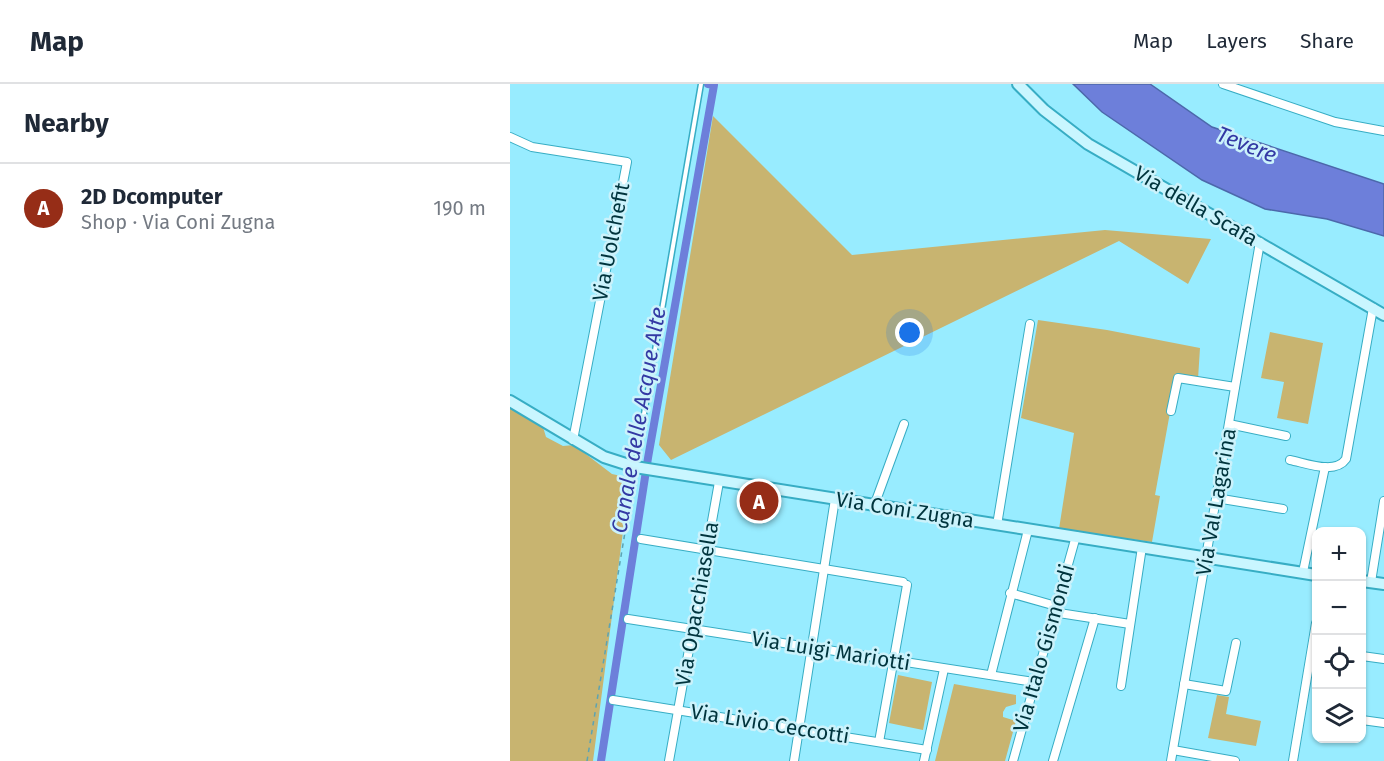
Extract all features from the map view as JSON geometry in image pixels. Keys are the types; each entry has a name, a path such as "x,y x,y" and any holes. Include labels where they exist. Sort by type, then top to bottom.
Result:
{"street":[{"name":"Via della Scafa","path":"1018,84 1044,110 1088,144 1384,315"},
{"path":"1223,84 1335,122 1384,131"},
{"name":"Via Uolchefit","path":"510,137 532,147 627,162 573,440"},
{"name":"Via Val Lagarina","path":"1171,761 1260,242"},
{"path":"1290,460 1324,467 1340,466 1346,459 1373,308"},
{"path":"997,525 1030,324"},
{"path":"1171,411 1178,378 1235,387"},
{"name":"Via Coni Zugna","path":"510,400 604,457 662,473 1312,573"},
{"path":"874,506 904,424"},
{"path":"1229,424 1286,436"},
{"path":"1303,572 1324,467"},
{"name":"Via Opacchiasella","path":"669,761 719,482"},
{"path":"1216,498 1284,509"},
{"path":"794,761 835,499"},
{"path":"1384,501 1366,582 1384,584"},
{"path":"991,675 1010,593 1028,530"},
{"name":"Via Italo Gismondi","path":"1013,761 1034,682 1058,610 1076,536"},
{"path":"641,539 707,548 905,584 879,742"},
{"path":"1121,686 1142,547"},
{"path":"1010,593 1058,610 1130,624"},
{"path":"1053,761 1095,618"},
{"name":"Via Luigi Mariotti","path":"628,619 1034,682"},
{"path":"1293,761 1315,635"},
{"path":"1184,684 1226,691 1236,643"},
{"path":"1366,657 1384,659"},
{"path":"924,761 944,669"},
{"name":"Via Livio Ceccotti","path":"613,700 927,750"},
{"path":"1366,721 1384,723"},
{"path":"1173,750 1235,761"}],"lane":[{"path":"635,467 700,86"}],"path":[{"path":"587,761 622,562 635,467"}],"shaded area":[{"path":"713,116 852,255 1105,230 1211,239 1188,284 1119,241 671,460 659,445"},
{"path":"1038,320 1107,330 1200,348 1198,379 1177,374 1155,495 1160,496 1152,542 1059,529 1074,433 1021,418"},
{"path":"1270,332 1323,343 1308,424 1277,418 1284,382 1261,378"},
{"path":"510,408 543,427 546,437 563,446 574,445 612,474 630,478 593,761 510,761"},
{"path":"898,675 932,682 923,730 889,723"},
{"path":"954,684 1016,695 1016,704 1006,707 1003,712 1003,717 1016,721 1005,761 935,761"},
{"path":"1217,695 1229,697 1226,714 1261,721 1256,746 1208,738"}],"water":[{"name":"Tevere","path":"1073,84 1150,84 1212,127 1384,184 1384,236 1327,219 1265,209 1202,180 1102,112"}],"waterway":[{"name":"Canale delle Acque Alte","path":"601,761 648,458 714,85 708,84"}],"place":[{"name":"2D Dcomputer","path":"759,501"}]}
